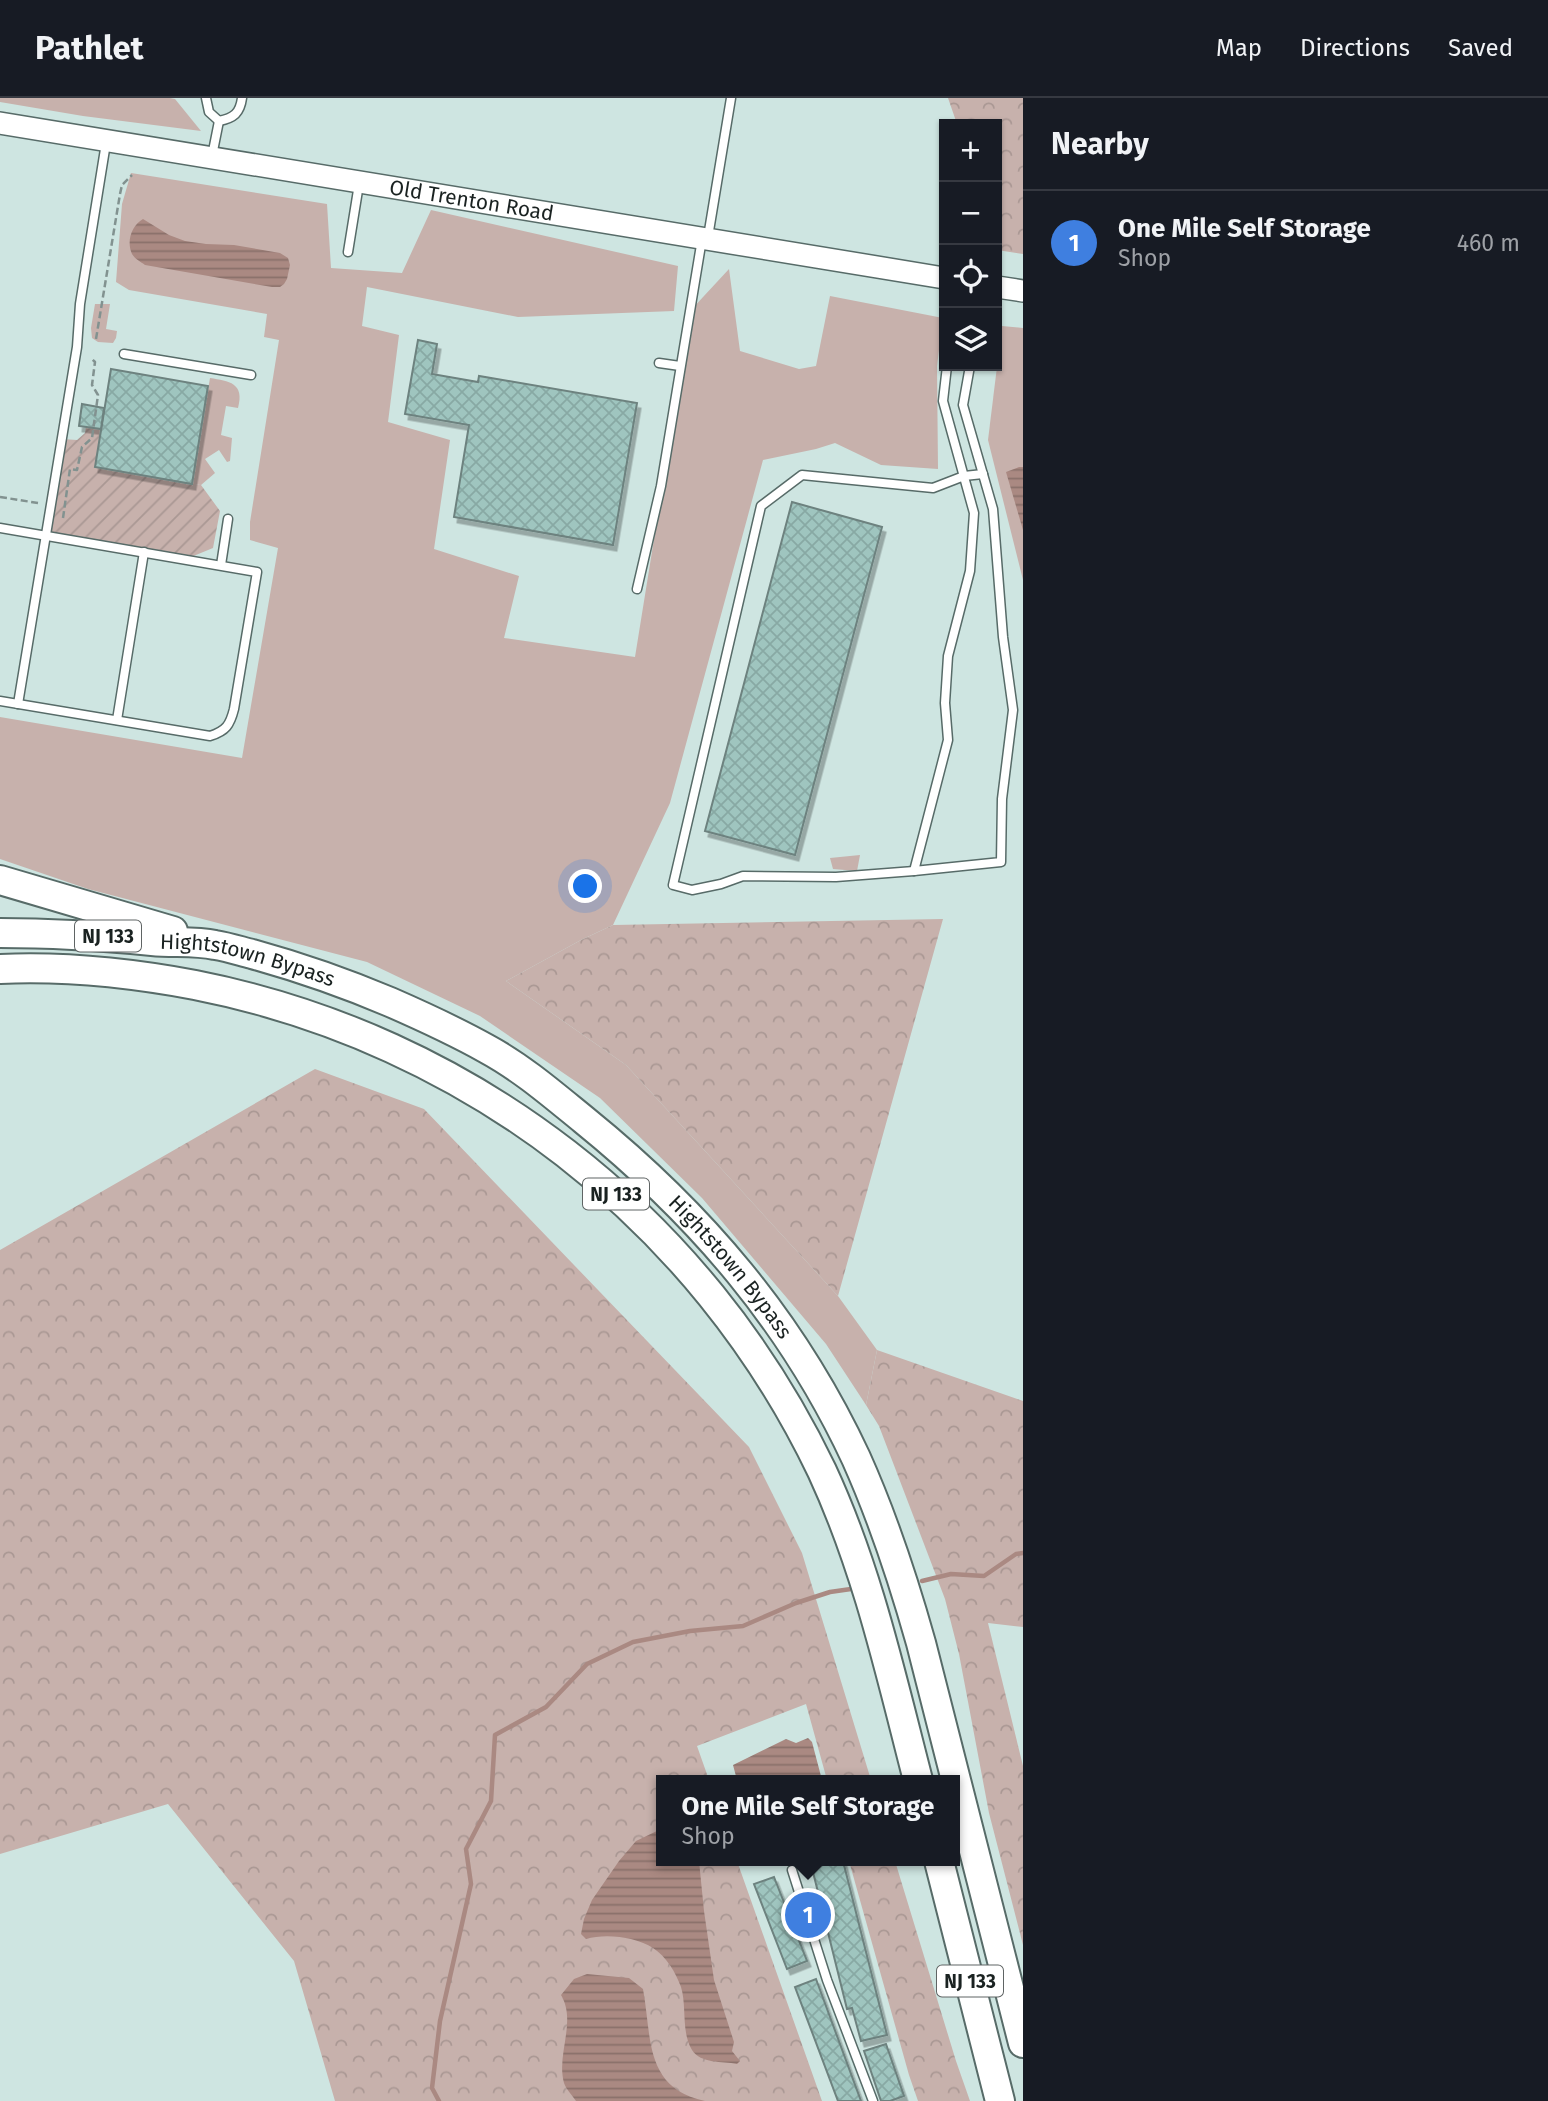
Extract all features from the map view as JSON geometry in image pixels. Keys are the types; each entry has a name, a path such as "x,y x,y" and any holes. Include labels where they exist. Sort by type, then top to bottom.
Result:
{"highway":[{"path":"0,880 215,945"},
{"name":"Hightstown Bypass","path":"0,933 90,935 215,945 288,964 348,984 427,1018 488,1049 542,1085 654,1179 698,1224 769,1310 796,1349 855,1456 903,1579 954,1775"},
{"name":"Hightstown Bypass","path":"0,968 113,972 170,980 230,992 332,1023 388,1046 470,1087 522,1120 571,1156 617,1195 702,1283 739,1331 800,1429 841,1515 858,1560 873,1605 917,1775"},
{"name":"Hightstown Bypass","path":"960,1799 1023,2043"},
{"name":"NJ 133","path":"940,1866 1000,2101"}],"main road":[{"name":"Old Trenton Road","path":"0,123 939,277"},
{"path":"1002,287 1023,291"}],"lane":[{"path":"205,98 209,112 219,121"},
{"path":"219,121 235,115 241,108 242,98"},
{"path":"637,589 661,486 680,366 732,98"},
{"path":"212,156 219,121"},
{"path":"18,704 77,348 80,304 106,139"},
{"path":"348,252 360,181"},
{"path":"124,354 251,375"},
{"path":"659,363 680,366"},
{"path":"914,871 948,740 945,703 948,656 970,571 974,513 943,401 946,371"},
{"path":"969,371 963,405 983,474 993,509 1003,637 1013,710 1002,799 1001,862 836,877 743,876 692,890 673,885 761,506 802,475 933,488 964,476 983,474"},
{"path":"221,565 229,519"},
{"path":"0,528 257,572 230,724 223,731 210,736 0,701"},
{"path":"117,720 144,552"},
{"path":"792,1870 827,1980 873,2101"}],"path":[{"path":"96,339 120,194 122,185 132,175"},
{"path":"63,518 70,469 77,470 82,447 92,438 99,394 92,385 95,362 92,359"},
{"path":"0,497 51,505"}],"green space":[{"path":"0,98 170,98 175,99 201,131 83,116 0,102"},
{"path":"948,98 1023,98 1023,254 1002,251 1002,119 955,119"},
{"path":"131,173 327,204 331,268 402,273 431,210 678,266 674,311 518,317 367,287 362,326 399,335 388,422 450,440 434,549 519,576 504,638 635,657 691,310 729,269 740,351 799,369 816,366 830,296 939,317 938,469 881,465 835,443 763,460 670,803 613,925 506,981 626,1065 838,1296 877,1350 866,1405 826,1344 702,1198 600,1098 480,1016 367,962 88,889 0,859 0,717 242,758 278,548 250,540 250,522 279,340 264,337 267,314 129,290 116,282 122,204"},
{"path":"95,304 110,304 106,329 117,331 113,343 98,342 92,338"},
{"path":"1002,326 1023,328 1023,580 988,440 996,371 1002,371"},
{"path":"210,378 229,382 239,393 238,408 226,406 221,435 232,438 230,461 227,462 219,450 205,459 215,473 201,485 192,484"},
{"path":"86,427 101,429 95,467 201,485 220,511 213,548 191,557 47,535 62,439 77,440 85,433"},
{"path":"860,855 857,871 833,869 830,858"},
{"path":"943,919 838,1296 626,1065 506,981 613,925"},
{"path":"315,1069 424,1109 749,1447 802,1553 869,1775 826,1775 806,1704 697,1746 707,1775 656,1775 656,1866 739,1866 822,2101 335,2101 294,1961 168,1804 0,1854 0,1250"},
{"path":"877,1350 1023,1401 1023,1627 988,1623 1023,1766 1023,1945 989,1813 959,1654 945,1599 879,1426 866,1405"},
{"path":"850,1866 897,1866 970,2101 918,2101"}],"shaded area":[{"path":"143,219 169,235 185,241 234,245 280,253 288,258 290,265 287,279 280,287 272,287 145,265 133,256 130,249 133,229"},
{"path":"1023,467 1023,530 1006,472"},
{"path":"808,1738 812,1742 821,1775 736,1775 733,1765 786,1739 796,1743"},
{"path":"656,1831 656,1866 700,1866 714,1980 734,2042 732,2051 740,2061 737,2064 706,2060 692,2050 686,2035 681,1987 670,1965 658,1951 630,1939 603,1936 586,1939 581,1934 592,1900 636,1841"},
{"path":"587,1974 629,1978 643,1989 650,2043 661,2073 671,2085 685,2094 705,2101 576,2101 565,2085 562,2072 567,2016 561,1995 574,1979"}],"building":[{"path":"418,340 437,344 432,374 478,382 479,376 637,403 613,545 454,517 469,425 405,414"},
{"path":"111,369 208,386 192,484 95,467"},
{"path":"82,404 104,408 101,429 79,426"},
{"path":"792,502 882,527 795,855 705,831"},
{"path":"811,1866 844,1866 887,2035 861,2041 852,2008 847,2009"},
{"path":"774,1877 807,1961 787,1969 754,1884"},
{"path":"816,1979 861,2101 838,2101 795,1987"},
{"path":"886,2044 904,2096 881,2101 864,2051"}],"waterway":[{"path":"922,1581 951,1574 984,1576 1016,1554 1023,1553"},
{"path":"439,2101 432,2088 440,2021 471,1884 466,1849 491,1801 495,1735 546,1707 587,1664 633,1642 690,1631 743,1626 796,1603 830,1592 851,1589"}],"place":[{"name":"One Mile Self Storage","path":"808,1915"}]}
